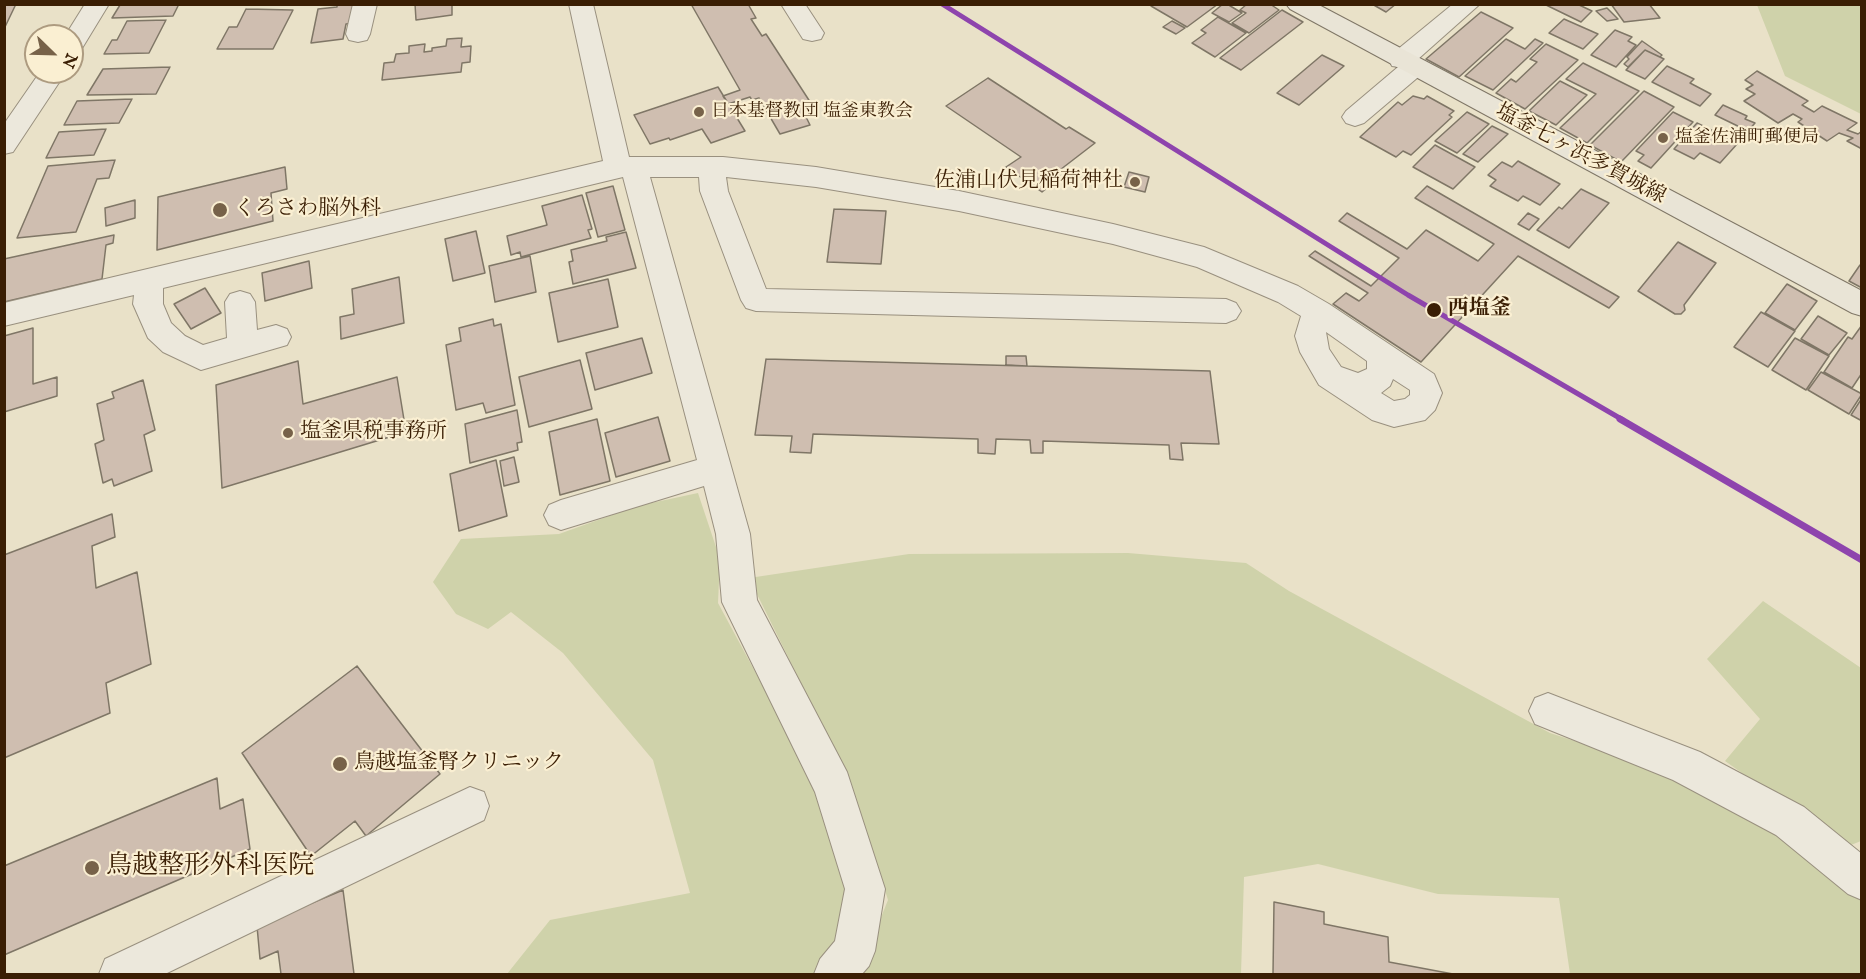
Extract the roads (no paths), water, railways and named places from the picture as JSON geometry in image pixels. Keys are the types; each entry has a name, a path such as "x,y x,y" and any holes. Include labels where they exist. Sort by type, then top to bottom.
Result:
{"main road":[{"name":"塩釜七ヶ浜多賀城線","path":"1298,4 1862,305"}],"street":[{"path":"84,26 98,4"},
{"path":"358,34 364,4"},
{"path":"581,4 733,534 740,603 833,786 866,890 854,951 835,975"},
{"path":"793,4 812,33"},
{"path":"1355,117 1468,4"},
{"path":"4,145 44,84"},
{"path":"4,315 626,167 712,167 838,181 959,201 1113,234 1204,258 1288,294 1319,312 1423,383 1426,393 1424,401 1414,411 1394,414 1383,411 1330,376 1315,352 1310,336 1312,324 1319,312"},
{"path":"712,167 714,191 756,300 1226,311"},
{"path":"149,281 148,304 159,330 174,344 201,358 276,337"},
{"path":"240,302 243,346"},
{"path":"1330,376 1357,386 1371,384 1379,376 1383,367 1382,355"},
{"path":"561,515 715,469"},
{"path":"1548,711 1686,766 1790,822 1862,880"},
{"path":"120,975 470,806"}],"place":[{"name":"日本基督教団 塩釜東教会","path":"699,112"},
{"name":"塩釜佐浦町郵便局","path":"1663,138"},
{"name":"佐浦山伏見稲荷神社","path":"1135,182"},
{"name":"くろさわ脳外科","path":"220,210"},
{"name":"西塩釜","path":"1434,310"},
{"name":"塩釜県税事務所","path":"288,433"},
{"name":"鳥越塩釜腎クリニック","path":"340,764"},
{"name":"鳥越整形外科医院","path":"92,868"}]}
